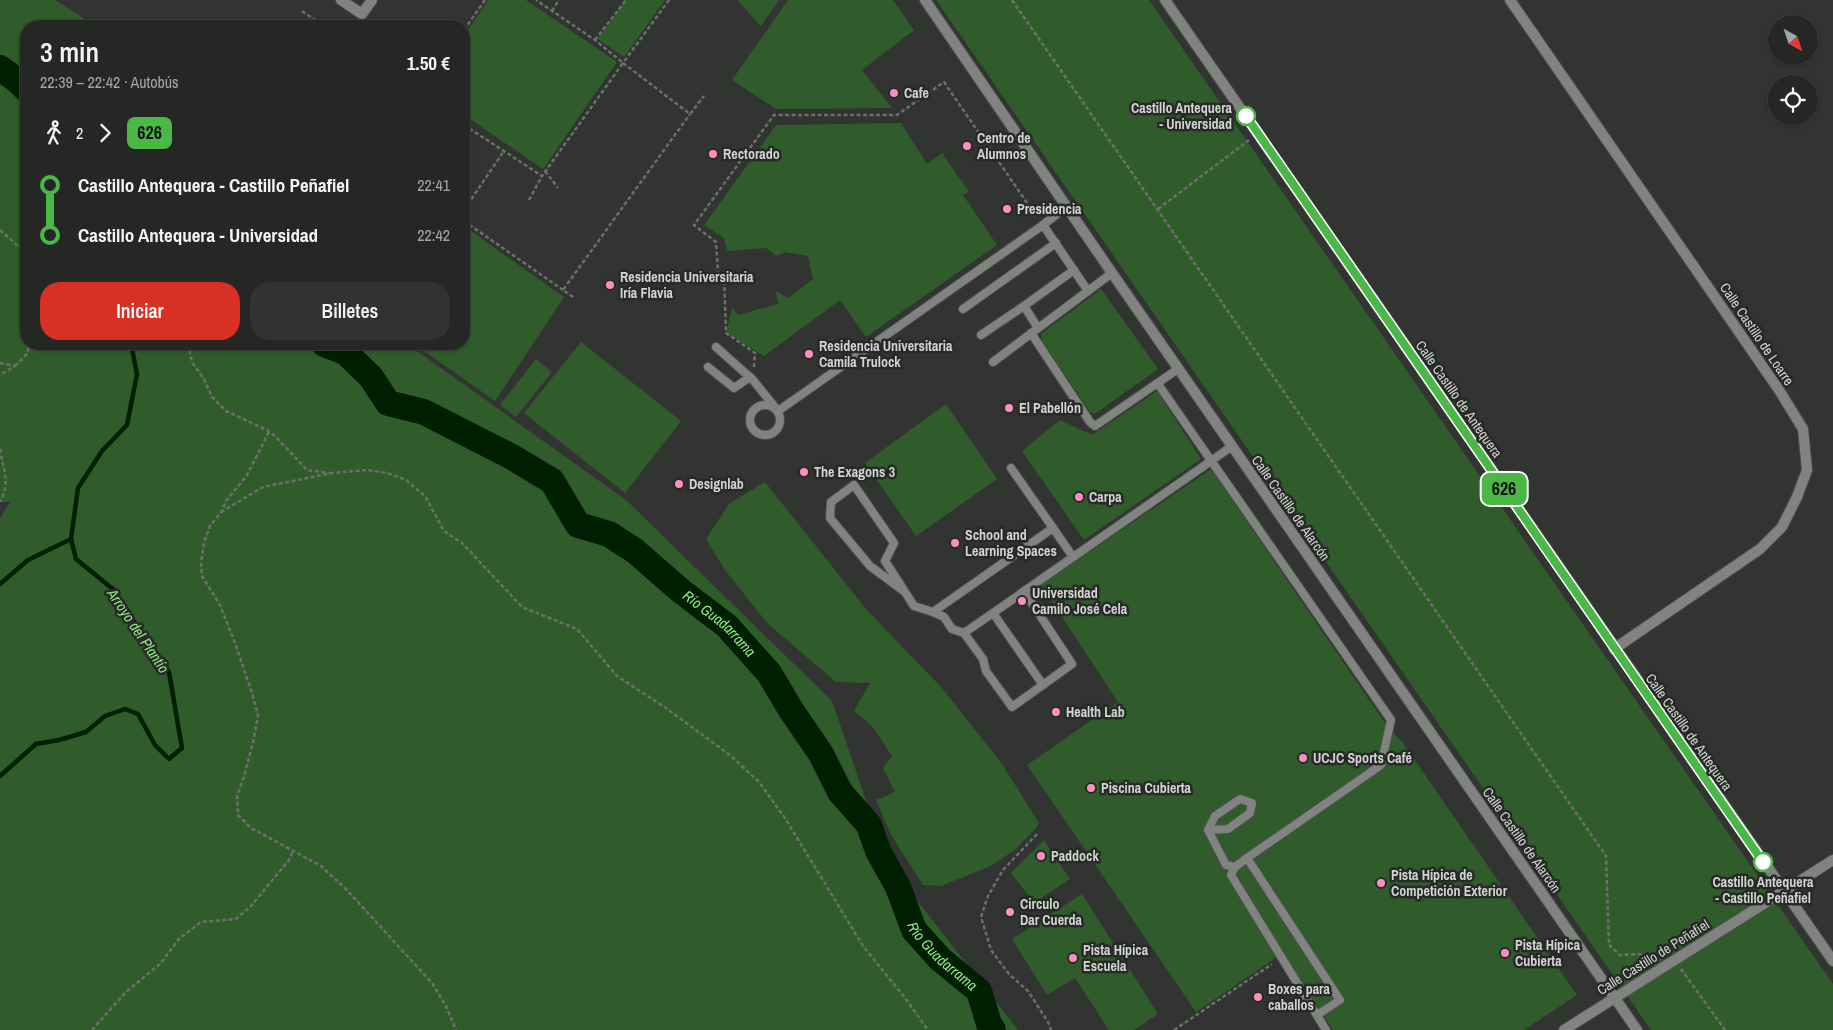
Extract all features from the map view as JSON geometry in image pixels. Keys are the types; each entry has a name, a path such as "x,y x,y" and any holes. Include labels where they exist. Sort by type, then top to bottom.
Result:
{"street":[{"path":"341,0 362,14 372,0"},
{"name":"Calle Castillo de Alarcón","path":"925,0 1066,207 1637,1030"},
{"name":"Calle Castillo de Antequera","path":"1165,0 1614,649 1833,961"},
{"name":"Calle Castillo de Loarre","path":"1510,0 1774,382 1803,429 1807,470 1797,497 1782,527 1760,549 1614,649"},
{"name":"Calle Castillo de Peñafiel","path":"1564,1030 1833,860"}],"lane":[{"path":"778,411 1066,207"},
{"path":"1043,225 1088,292"},
{"path":"963,308 1056,244"},
{"path":"982,335 1074,270"},
{"path":"992,362 1112,273"},
{"path":"1024,306 1038,328"},
{"path":"1030,333 1090,422 1095,426 1178,369"},
{"path":"716,347 752,374 778,411 781,420 780,426 773,433 758,434 751,427 750,417 752,412 760,405 770,405 778,411"},
{"path":"708,367 734,388 752,374"},
{"path":"1158,384 1391,720 1381,765 1247,858 1235,867 1231,876 1326,1030"},
{"path":"964,633 1232,446"},
{"path":"1011,468 1073,557"},
{"path":"905,592 870,566 830,518 831,502 854,485 894,543 885,561 905,592 914,606 944,617 952,629 964,633 983,659 986,671 1012,707 1072,664 1024,591"},
{"path":"933,612 1053,528"},
{"path":"993,613 1043,685"},
{"path":"1240,799 1252,803 1250,813 1228,829 1208,830 1215,816 1240,799"},
{"path":"1208,830 1226,865 1235,867"},
{"path":"1247,858 1340,1000 1317,1015"}],"path":[{"path":"470,22 486,0"},
{"path":"536,0 596,40 690,114"},
{"path":"552,11 559,0"},
{"path":"596,40 626,0"},
{"path":"529,200 542,176 669,0"},
{"path":"1012,0 1606,856 1610,945 1620,955 1666,953 1674,960 1725,1030"},
{"path":"302,11 315,20"},
{"path":"752,374 755,353 726,333 724,276 718,272 716,242 694,226 774,115 897,116 944,82 1043,225"},
{"path":"563,290 704,96"},
{"path":"470,129 542,176"},
{"path":"1157,210 1258,134"},
{"path":"470,201 504,151"},
{"path":"546,171 558,188"},
{"path":"470,226 573,297"},
{"path":"0,230 20,248"},
{"path":"0,375 15,366 27,350"},
{"path":"189,350 192,362 204,379 212,397 226,411 269,432 283,443 307,470 332,473"},
{"path":"0,364 15,366"},
{"path":"269,432 247,475 226,501 221,512 210,526 204,543 201,563 202,576 220,605 252,690 258,714 254,738 237,796 237,810 242,819 251,828 321,866 334,876 432,983 446,1006 456,1030"},
{"path":"0,449 6,481 6,492 0,502"},
{"path":"221,512 263,487 332,473 367,470 387,473 406,480 425,496 444,531 462,543 522,607 577,629 617,676 666,708 732,756 758,782 785,818 864,946 928,1030"},
{"path":"1037,834 1003,870 988,896 981,917 991,950 1009,974 1028,991 1051,1030"},
{"path":"92,1030 126,992 162,963 180,940 201,922 236,919 251,906 289,860 293,851"},
{"path":"1174,1030 1281,957"}],"green space":[{"path":"0,0 55,0 87,20 20,20 20,350 415,350 626,500 832,701 887,862 1018,1030 0,1030 0,518 10,502 0,502"},
{"path":"488,0 526,0 617,62 543,169 470,119 470,27"},
{"path":"626,0 665,0 624,57 598,39"},
{"path":"737,0 779,0 761,26"},
{"path":"788,0 893,0 914,30 862,70 892,108 776,109 732,80"},
{"path":"936,0 1149,0 1833,984 1833,1030 1651,1030"},
{"path":"901,123 927,164 942,153 969,192 963,195 997,245 866,337 840,300 764,356 726,333 732,308 738,315 778,304 776,291 788,298 813,279 808,256 785,252 776,256 767,248 727,251 724,238 704,225 776,125"},
{"path":"470,230 564,297 495,401 423,350 470,350"},
{"path":"1101,289 1158,369 1096,413 1091,413 1042,341 1041,334"},
{"path":"581,342 681,421 625,493 524,413"},
{"path":"536,359 552,372 516,417 500,405"},
{"path":"1157,391 1201,459 1084,540 1022,451 1060,420 1092,435"},
{"path":"946,404 997,479 916,536 865,463"},
{"path":"1211,469 1385,723 1403,743 1577,995 1524,1030 1333,1030 1283,953 1196,1012 1027,765 1118,702 1041,585"},
{"path":"765,482 866,609 942,688 1002,764 1039,823 1016,849 991,866 941,886 923,885 891,835 876,800 895,792 883,768 892,756 872,726 854,711 870,683 836,682 768,624 725,570 706,539 729,504"},
{"name":"Paddock","path":"1044,840 1070,879 1034,903 1011,873"},
{"name":"Pista Hípica Escuela","path":"1082,894 1158,1014 1134,1030 1109,1030 1075,978 1047,995 1012,939"}],"waterway":[{"name":"Río Guadarrama","path":"0,68 20,83"},
{"name":"Arroyo del Plantío","path":"0,776 36,744 86,732 105,716 125,709 138,714 155,745 169,759 182,748 169,672 145,642 114,590 76,559 71,539 78,488 102,451 127,425 137,374 132,350"},
{"name":"Río Guadarrama","path":"340,350 345,352 371,377 388,403 424,412 512,457 552,481 578,525 609,534 635,551 681,591 727,626 769,673 821,754 840,792 869,825 878,851 898,887 914,930 940,959 979,991 989,1024 993,1030"},
{"path":"0,584 28,560 71,539"}],"bus line":[{"name":"626","path":"1246,116 1763,862"}],"place":[{"name":"Cafe","path":"894,93"},
{"name":"Castillo Antequera - Universidad","path":"1246,116"},
{"name":"Centro de Alumnos","path":"967,146"},
{"name":"Rectorado","path":"713,154"},
{"name":"Presidencia","path":"1007,209"},
{"name":"Residencia Universitaria Iría Flavia","path":"610,285"},
{"name":"Residencia Universitaria Camila Trulock","path":"809,354"},
{"name":"El Pabellón","path":"1009,408"},
{"name":"The Exagons 3","path":"804,472"},
{"name":"Designlab","path":"679,484"},
{"name":"Carpa","path":"1079,497"},
{"name":"School and Learning Spaces","path":"955,543"},
{"name":"Universidad Camilo José Cela","path":"1022,601"},
{"name":"Health Lab","path":"1056,712"},
{"name":"UCJC Sports Café","path":"1303,758"},
{"name":"Piscina Cubierta","path":"1091,788"},
{"name":"Paddock","path":"1041,856"},
{"name":"Castillo Antequera - Castillo Peñafiel","path":"1763,862"},
{"name":"Pista Hípica de Competición Exterior","path":"1381,883"},
{"name":"Circulo Dar Cuerda","path":"1010,912"},
{"name":"Pista Hípica Cubierta","path":"1505,953"},
{"name":"Pista Hípica Escuela","path":"1073,958"},
{"name":"Boxes para caballos","path":"1258,997"}]}
